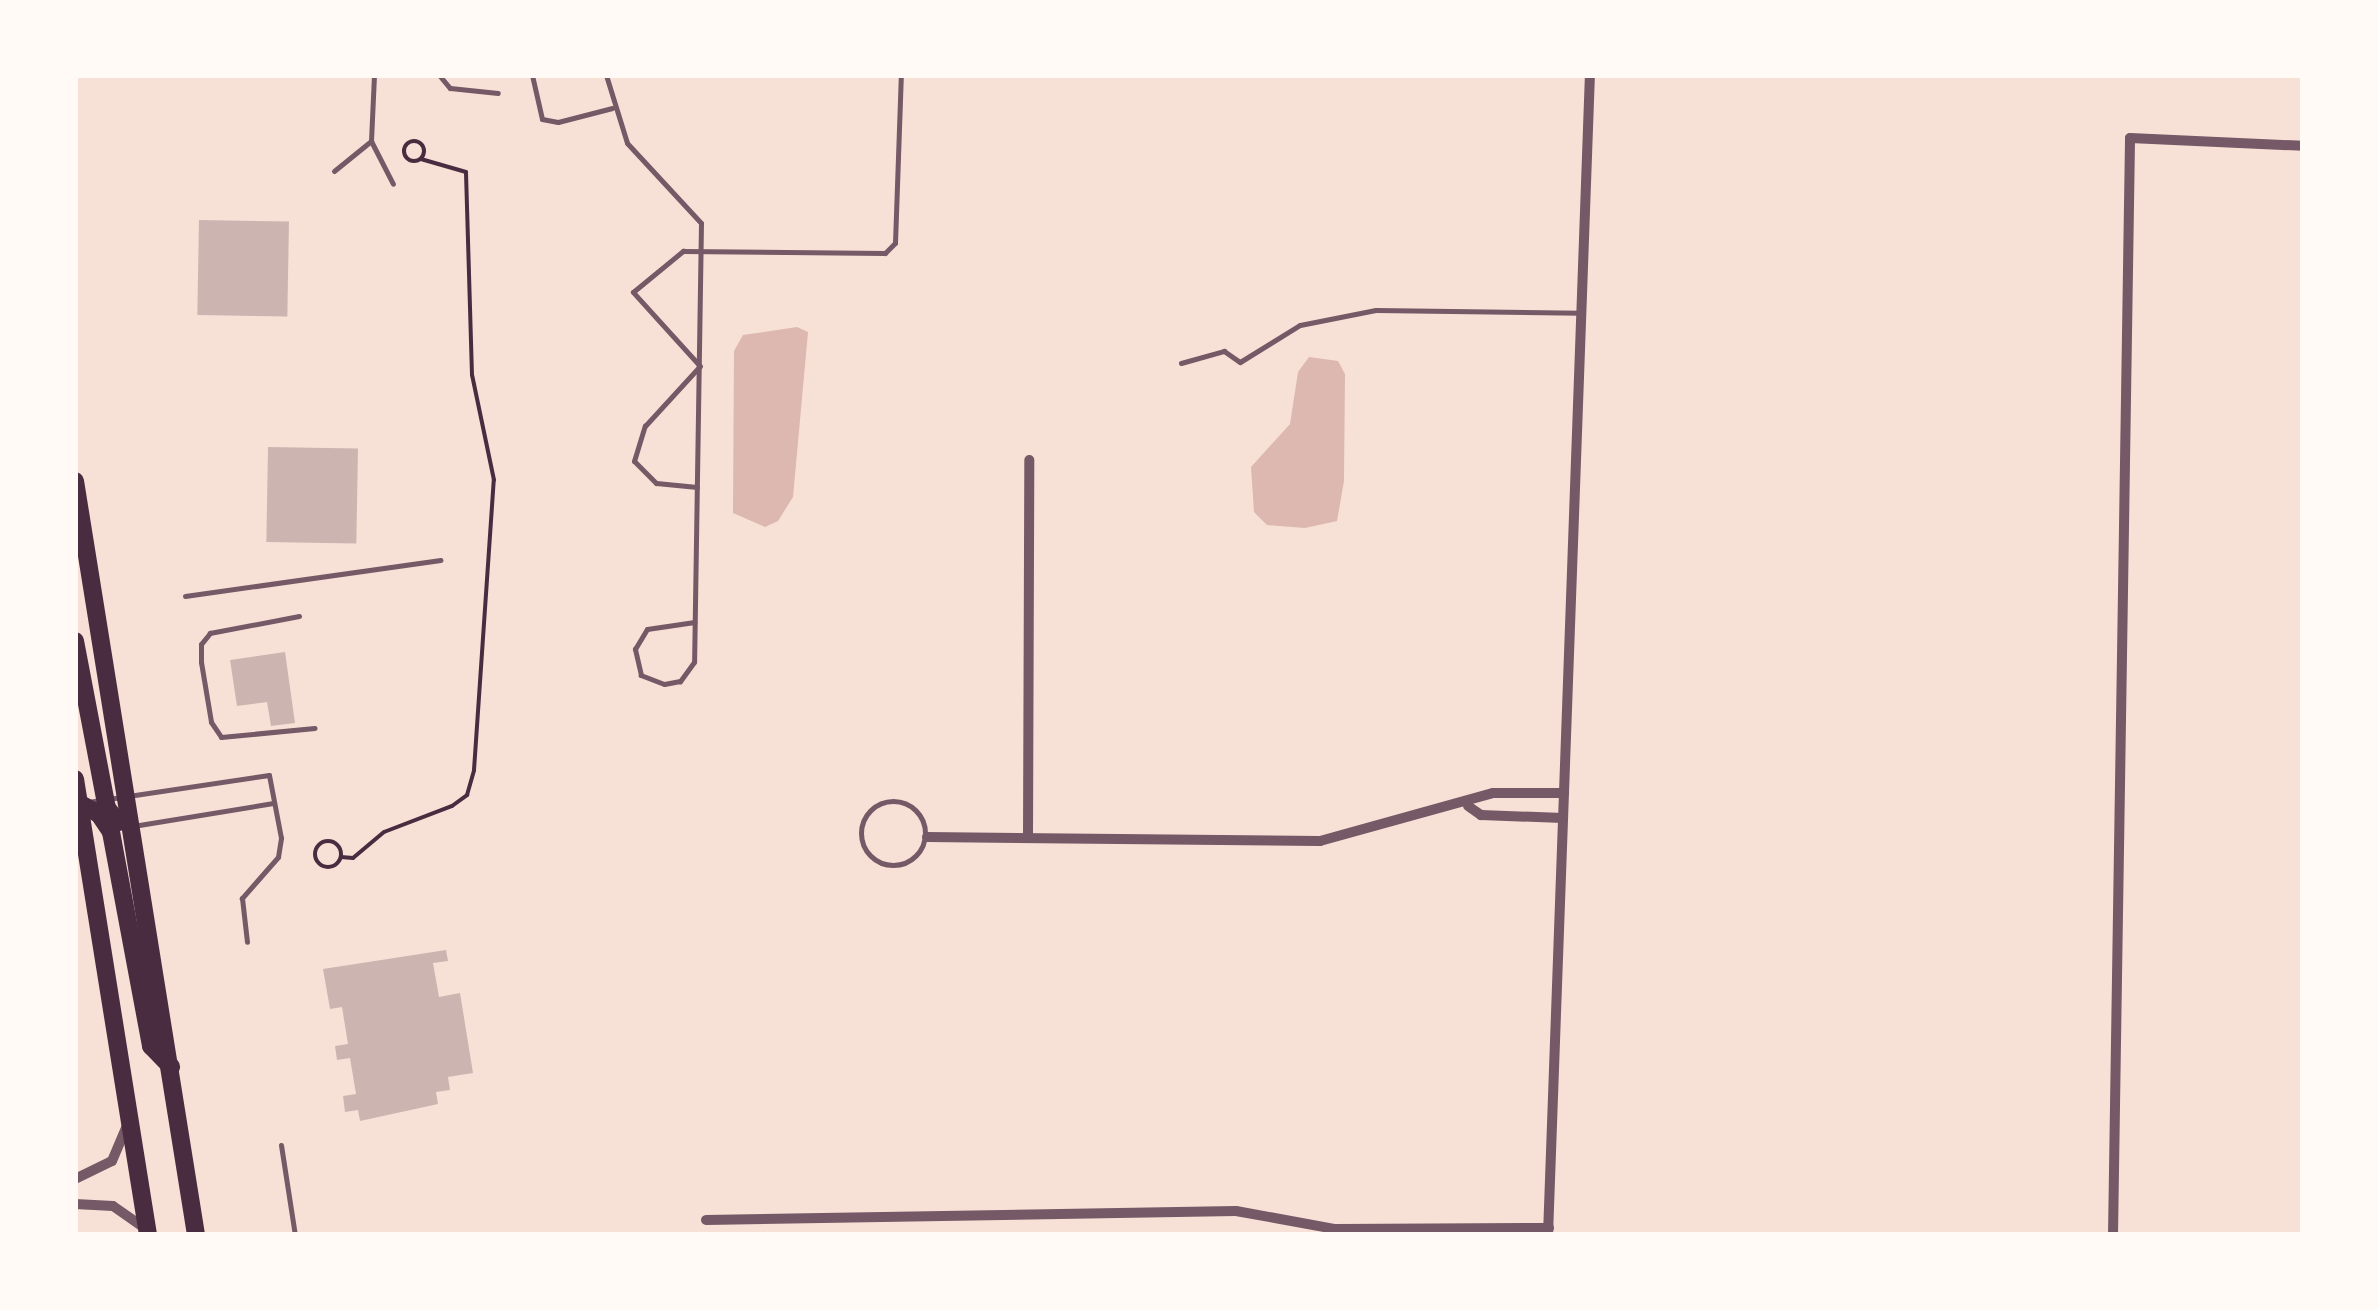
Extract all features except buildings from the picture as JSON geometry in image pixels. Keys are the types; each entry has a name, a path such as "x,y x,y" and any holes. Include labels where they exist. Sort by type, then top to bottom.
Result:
{"main road":[{"path":"75,482 196,1235"},
{"path":"75,641 105,798 112,818 130,827"},
{"path":"75,779 148,1233"},
{"path":"79,804 98,814 110,832 151,1046 171,1067"}],"street":[{"path":"706,1220 1236,1211 1335,1229 1548,1232 1590,75"},
{"path":"2113,1235 2130,138 2303,146"},
{"path":"1028,838 1029,460"},
{"path":"928,837 1320,842 1468,806 1493,794 1564,793"},
{"path":"1468,806 1482,815 1562,818"},
{"path":"75,1179 112,1161 130,1116"},
{"path":"75,1204 116,1207 148,1233"}],"lane":[{"path":"374,75 371,141 393,184"},
{"path":"439,75 450,88 498,93"},
{"path":"532,75 542,118 558,122 612,108"},
{"path":"606,75 612,108 627,144 701,223 694,622 690,672 664,684 641,675 635,649 648,629 694,622"},
{"path":"700,366 634,292 683,251 702,248 884,253 895,243 901,75"},
{"path":"334,171 371,141"},
{"path":"1181,363 1224,351 1240,362 1300,326 1376,310 1580,312"},
{"path":"697,487 642,476 634,451 645,426 700,366"},
{"path":"185,596 440,560"},
{"path":"299,616 220,629 201,644 214,730 234,739 316,728"},
{"path":"79,804 269,775 278,857 242,898 247,942"},
{"path":"882,801 900,802 924,820 928,837 906,862 885,866 871,860 860,830 867,812 882,801"},
{"path":"84,838 273,803"},
{"path":"281,1145 295,1235"}],"path":[{"path":"341,857 330,842 316,850 324,867 341,857 353,858 384,832 452,806 467,795 474,770 494,480 472,375 466,172 421,159"}],"shaded area":[{"path":"797,327 808,332 793,497 778,521 765,527 733,513 734,351 743,335"},
{"path":"1309,357 1338,361 1345,374 1344,481 1337,521 1305,528 1267,525 1254,512 1251,467 1290,424 1298,372"}]}
